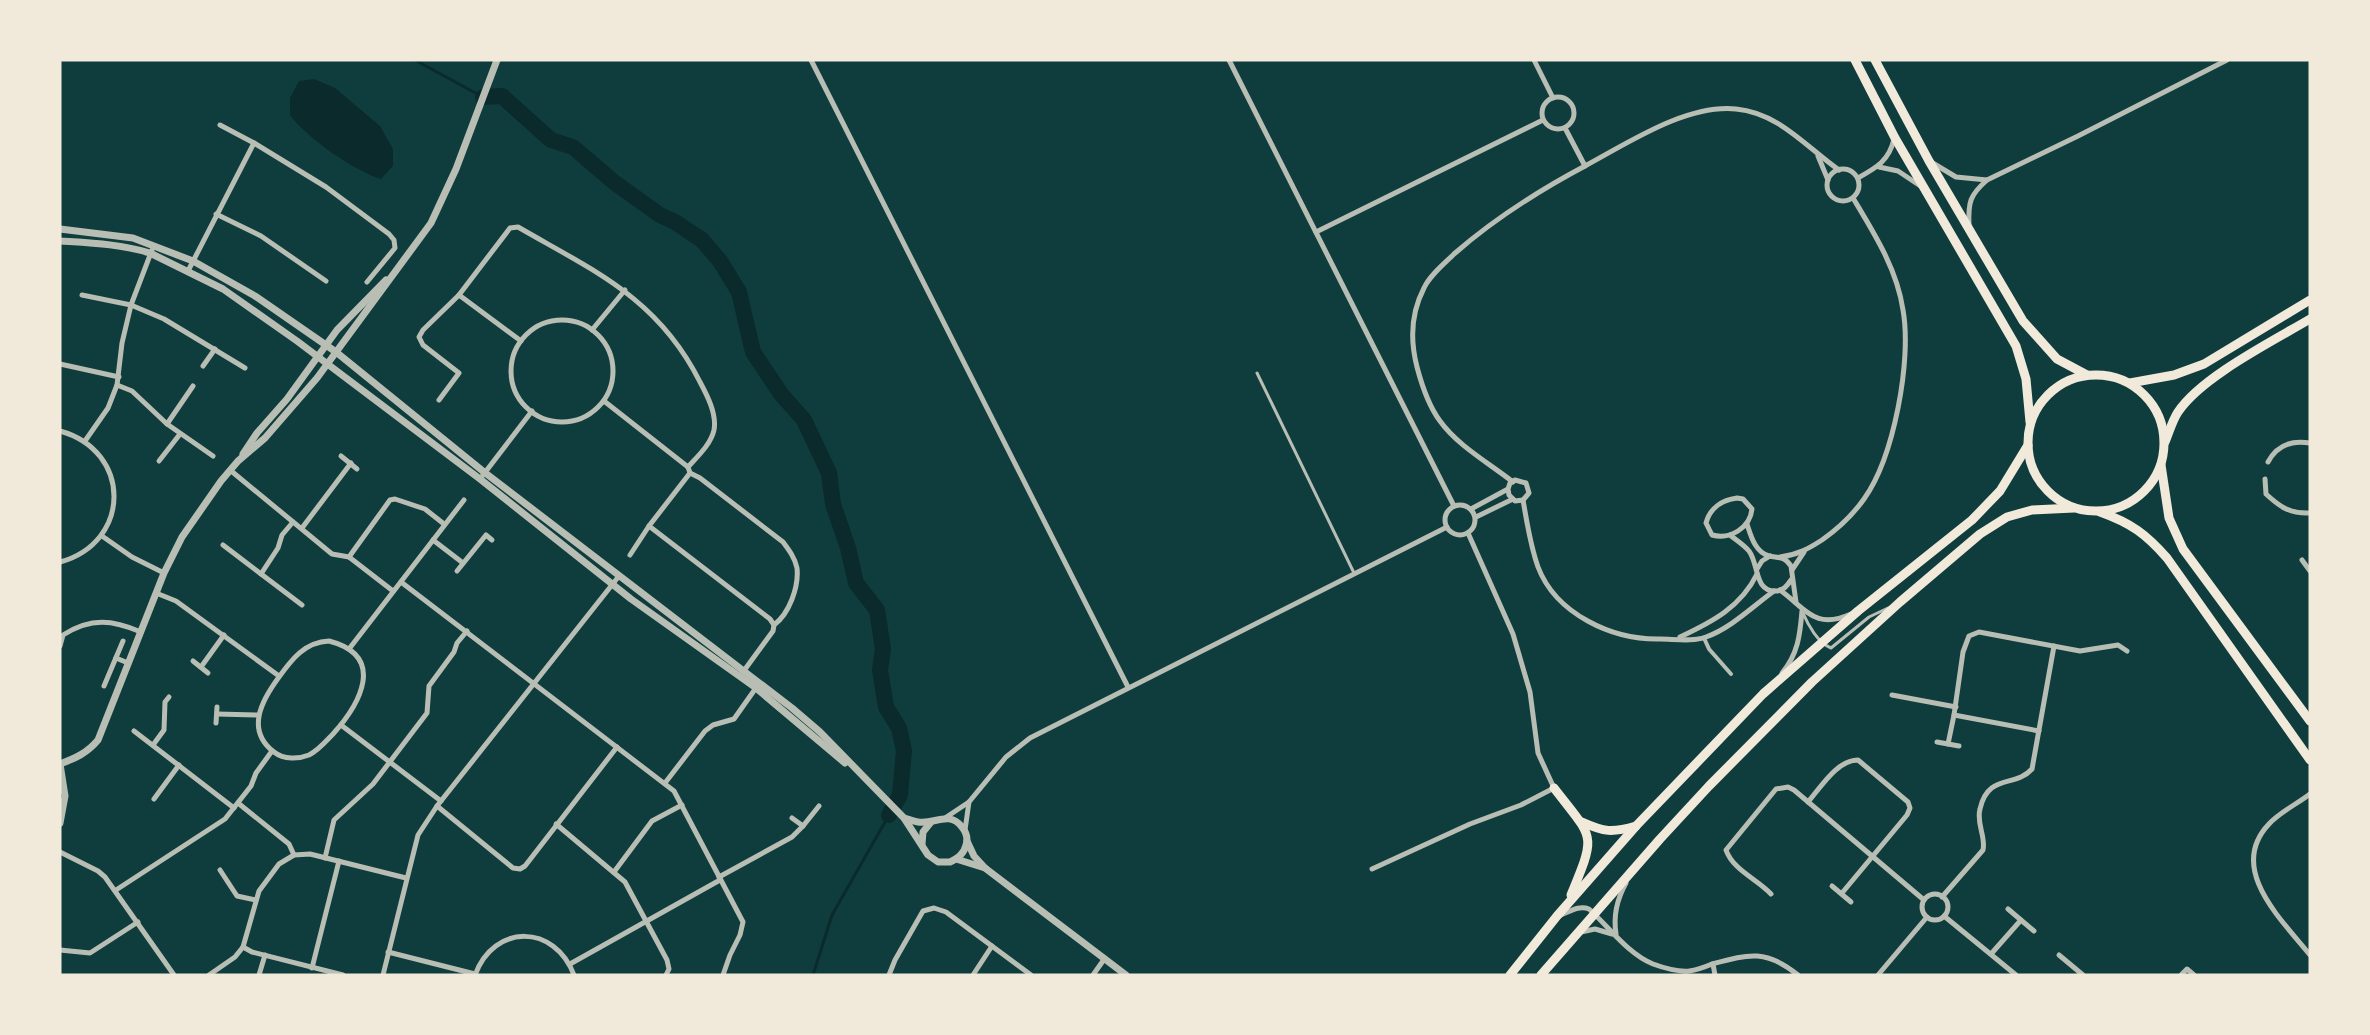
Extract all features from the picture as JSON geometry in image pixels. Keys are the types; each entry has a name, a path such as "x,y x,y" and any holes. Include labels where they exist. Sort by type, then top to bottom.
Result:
{"highway":[{"path":"1855,60 1895,138 2016,346 2026,379 2030,425 2028,445 2032,465 2041,484 2056,498 2074,508"},
{"path":"1875,60 1929,161 2023,321 2057,359 2087,375"},
{"path":"2130,383 2174,375 2204,364 2310,300"},
{"path":"2097,511 2119,508 2137,498 2152,483 2161,465 2165,443 2178,412 2205,384 2310,319"},
{"path":"2030,425 2038,406 2051,391 2068,380 2098,374 2116,377 2130,383 2144,394 2156,408 2165,443"},
{"path":"1510,975 1568,903 1638,824 1763,694 1858,610 1936,550 1988,505 2000,491 2028,445"},
{"path":"2161,465 2169,518 2183,549 2310,721"},
{"path":"1541,975 1660,838 1812,682 1900,602 1980,534 2007,517 2032,510 2074,508 2097,511 2126,521 2150,538 2167,558 2308,758"},
{"path":"1554,788 1582,822 1588,836 1588,852 1568,903"},
{"path":"1582,822 1599,830 1617,832 1638,824"}],"street":[{"path":"238,461 265,438 327,364 431,223 456,169 497,60"},
{"path":"811,60 1128,687"},
{"path":"1229,60 1454,506"},
{"path":"1534,60 1553,98"},
{"path":"1969,229 1968,206 1975,191 1987,180 2227,60"},
{"path":"1553,98 1563,98 1571,103 1574,109 1572,123 1565,128 1550,128 1543,120 1542,111 1545,103 1553,98"},
{"path":"1513,482 1455,437 1440,422 1430,406 1415,360 1414,314 1425,285 1444,264 1472,238 1513,208 1585,166 1690,114 1735,109 1762,115 1785,127 1839,170 1850,171 1858,178 1859,189 1853,198 1844,201 1834,198 1828,190 1828,180 1817,154"},
{"path":"1316,232 1543,120"},
{"path":"220,125 254,143 326,188 389,234 394,240 395,248 367,282"},
{"path":"1565,128 1585,166"},
{"path":"1858,178 1879,167 1891,150 1895,138"},
{"path":"188,271 254,143"},
{"path":"1929,161 1956,177 1987,180"},
{"path":"1879,167 1898,171 1913,180 1926,193"},
{"path":"1828,180 1839,170"},
{"path":"1796,602 1791,579 1792,570 1804,552 1847,520 1866,498 1879,472 1903,387 1906,331 1896,280 1880,244 1853,198"},
{"path":"216,214 261,236 326,281"},
{"path":"439,400 459,372 423,345 419,337 423,330 459,295 510,228 518,227 625,290 649,310 672,335 695,372 712,410 715,425 705,449 630,555"},
{"path":"60,229 133,238 193,261 255,296 336,352 612,584 757,686"},
{"path":"60,241 111,243 150,254 223,289 619,576 742,672 877,789 904,818 932,859 944,862 956,859 963,852 967,841"},
{"path":"85,441 108,408 117,385 122,343 131,305 153,246"},
{"path":"60,823 65,796 60,764 90,750 98,740 173,553 202,506 257,433 287,399 337,330 403,263"},
{"path":"592,330 625,290"},
{"path":"82,295 131,305 164,319 245,368"},
{"path":"459,295 521,341"},
{"path":"559,320 572,321 592,330 606,345 613,363 612,383 604,401 590,414 566,422 542,418 519,397 512,375 512,363 521,341 535,328 559,320"},
{"path":"203,366 215,349"},
{"path":"60,364 119,377"},
{"path":"117,385 132,391 166,424 213,456"},
{"path":"166,424 193,386"},
{"path":"604,401 783,543 792,555 797,569 793,594 784,617 774,625 773,631 742,672"},
{"path":"482,475 532,411"},
{"path":"60,431 85,441 103,461 114,485 114,503 110,520 102,536 83,553 60,562"},
{"path":"159,461 180,434"},
{"path":"2268,462 2274,451 2287,444 2310,442"},
{"path":"341,456 357,469"},
{"path":"302,528 351,463"},
{"path":"230,470 332,554 349,556 393,591"},
{"path":"2265,479 2266,494 2283,510 2299,514 2310,513"},
{"path":"1471,509 1508,489 1513,482 1521,480 1528,486 1528,493 1524,500 1530,538 1538,567 1553,591 1571,609 1596,626 1622,635 1650,639 1704,638 1730,623 1774,591 1785,588 1791,579"},
{"path":"1508,489 1513,500"},
{"path":"1737,498 1749,503 1752,509 1751,517 1747,524 1730,535 1720,537 1712,535 1706,523 1712,510 1721,503 1737,498"},
{"path":"349,556 390,500 395,499 425,509 444,524"},
{"path":"349,649 464,500"},
{"path":"1476,517 1513,500 1524,500"},
{"path":"1463,505 1471,509 1476,517 1475,525 1468,533 1458,535 1447,527 1445,517 1454,506 1463,505"},
{"path":"261,574 278,548 282,536 293,522"},
{"path":"1747,524 1760,552 1770,556 1780,556 1804,552"},
{"path":"649,526 770,619 774,625"},
{"path":"904,818 918,822 931,822 945,818 969,802 1006,757 1030,738 1447,527"},
{"path":"1372,869 1470,824 1521,806 1554,788 1538,753 1530,692 1513,634 1468,533"},
{"path":"457,572 486,535 492,540"},
{"path":"1730,535 1748,550 1760,584 1774,591"},
{"path":"102,536 132,557 164,573"},
{"path":"433,540 463,563"},
{"path":"223,545 302,605"},
{"path":"1679,638 1712,622 1738,603 1762,561 1770,556"},
{"path":"1780,556 1788,562 1792,570"},
{"path":"2302,560 2310,572"},
{"path":"383,975 418,835 439,804 619,576"},
{"path":"401,582 674,791 743,922 723,975"},
{"path":"1780,590 1796,602 1802,611 1819,620 1829,621 1858,610"},
{"path":"156,594 176,600 279,676"},
{"path":"1763,694 1793,657 1799,643 1802,611"},
{"path":"60,646 62,634 94,622 108,621 141,632"},
{"path":"325,858 334,820 373,784 427,713 429,686 467,631"},
{"path":"1948,744 1966,642 1974,633 2080,651 2118,645 2127,651"},
{"path":"201,667 224,635"},
{"path":"1704,638 1709,650 1731,674"},
{"path":"104,686 123,641"},
{"path":"329,641 349,649 361,665 363,687 341,725 316,751 308,756 287,758 272,751 260,734 258,715 264,698 279,676 297,655 311,645 329,641"},
{"path":"1942,897 1983,850 1979,814 1984,796 1990,788 2028,773 2032,769 2054,646"},
{"path":"116,658 128,663"},
{"path":"193,661 208,673"},
{"path":"665,783 705,731 713,725 734,719 757,686"},
{"path":"1892,695 1956,707"},
{"path":"153,745 164,730 165,702 169,697"},
{"path":"216,723 217,707"},
{"path":"217,714 258,715"},
{"path":"1954,715 2039,731"},
{"path":"341,725 389,762 513,868 520,869 525,866 617,747"},
{"path":"134,731 234,808"},
{"path":"1937,742 1959,746"},
{"path":"116,890 225,819 251,786 256,773 272,751"},
{"path":"1808,802 1845,763 1858,760 1901,795 1910,808 1907,815 1842,893"},
{"path":"154,798 179,765"},
{"path":"1771,894 1730,859 1726,850 1776,789 1788,787 1874,856 1924,900"},
{"path":"2310,794 2266,826 2258,838 2253,863 2261,893 2310,955"},
{"path":"964,830 969,802"},
{"path":"238,803 289,844 294,855"},
{"path":"614,872 652,820 682,805"},
{"path":"570,964 792,837 819,806"},
{"path":"792,818 803,826"},
{"path":"945,818 957,821 964,830 974,856 985,868 1126,975"},
{"path":"922,844 923,832 931,822"},
{"path":"556,824 625,882 667,960 669,969 666,975"},
{"path":"60,852 98,871 116,890 174,975"},
{"path":"209,975 235,957 243,947 261,886 279,864 294,855 310,854 406,878"},
{"path":"956,859 985,868"},
{"path":"312,968 339,861"},
{"path":"1617,935 1614,921 1616,907 1621,892 1635,867"},
{"path":"220,870 237,896 256,900"},
{"path":"1832,886 1851,902"},
{"path":"1927,917 1922,907 1924,900 1931,895 1942,897"},
{"path":"1927,917 1938,919 1944,915 1948,908 1942,897"},
{"path":"1557,916 1584,907 1651,963 1672,970 1690,971 1750,954 1760,955 1784,964 1798,975"},
{"path":"890,975 895,960 923,911 934,908 946,912 1031,975"},
{"path":"2008,909 2034,931"},
{"path":"1944,915 2016,975"},
{"path":"1878,975 1927,917"},
{"path":"1991,954 2021,920"},
{"path":"60,950 90,953 138,922"},
{"path":"1577,933 1595,929 1617,935"},
{"path":"388,952 475,975 480,962 494,947 511,938 524,936 556,946 570,964 574,975"},
{"path":"973,975 992,946"},
{"path":"243,947 252,952 343,975"},
{"path":"259,975 266,955"},
{"path":"2059,955 2075,973 2083,975"},
{"path":"1093,975 1105,958"},
{"path":"1713,964 1715,975"},
{"path":"1700,968 1702,975"},
{"path":"2181,975 2187,969 2194,975"}],"lane":[{"path":"1257,373 1354,573"},
{"path":"1802,611 1808,624 1822,642 1827,647 1835,647 1869,617 1900,602"}],"water":[{"path":"314,79 335,88 380,126 393,149 393,166 381,179 358,169 332,153 308,134 290,115 290,98 299,81"}],"waterway":[{"path":"415,60 481,96"},
{"path":"483,97 502,96 551,140 573,147 615,183 660,215 702,240 720,261 739,292 753,352 781,394 804,420 829,473 833,504 848,548 856,583 877,610 883,649 880,670 886,707 899,728 904,751 900,795 889,815"},
{"path":"813,975 832,915 889,815"}]}
